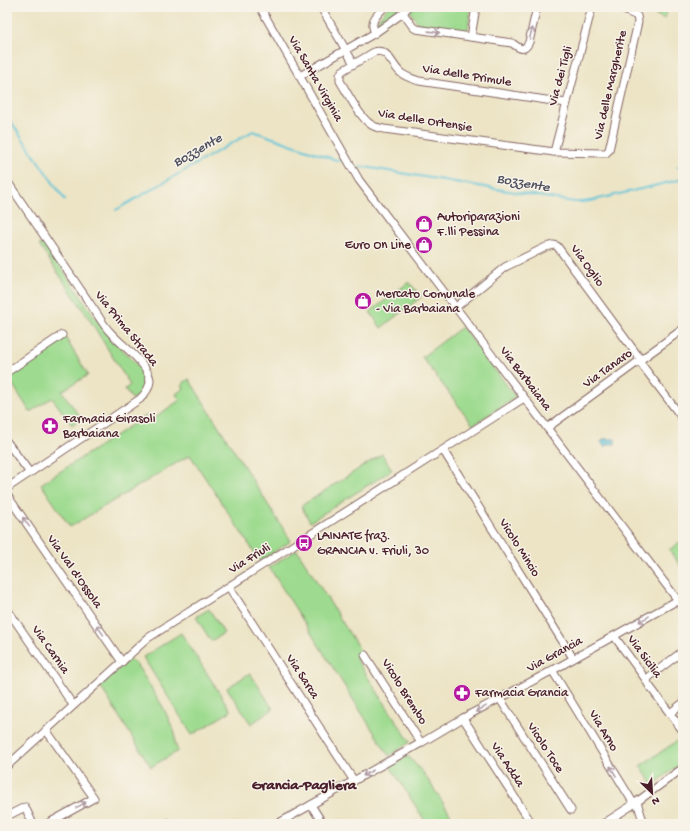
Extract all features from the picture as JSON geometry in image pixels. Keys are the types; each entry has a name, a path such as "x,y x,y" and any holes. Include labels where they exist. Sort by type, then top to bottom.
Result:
{"street":[{"name":"Via Santa Virginia","path":"260,7 350,164"},
{"path":"322,7 354,64"},
{"path":"375,33 372,27 373,21 384,7"},
{"path":"471,37 476,7"},
{"path":"300,76 375,33 406,10 412,27 416,29 512,43 518,48 522,49 527,46 529,42 537,7"},
{"name":"Via dei Tigli","path":"554,152 592,7"},
{"name":"Via delle Margherite","path":"554,152 603,153 608,150 638,22 637,16 616,7"},
{"name":"Via delle Primule","path":"354,64 374,52 382,51 400,72 419,81 566,103"},
{"name":"Via delle Ortensie","path":"354,64 342,71 340,81 362,116 368,123 375,127 554,152"},
{"name":"Via Barbaiana","path":"350,164 359,180 683,607"},
{"name":"Via Prima Strada","path":"7,181 96,314 110,333 145,368 150,381 149,388 140,399 7,488"},
{"name":"Via Oglio","path":"456,307 505,267 546,247 554,245 557,246 640,360"},
{"name":"Via Tanaro","path":"547,428 683,329"},
{"path":"7,372 62,335"},
{"path":"640,360 683,419"},
{"name":"Via Friuli","path":"7,766 148,638 524,398"},
{"path":"7,442 30,473"},
{"name":"Vicolo Mincio","path":"443,450 574,658"},
{"name":"Via Val d'Ossola","path":"7,495 122,662"},
{"name":"Via Sarca","path":"229,586 354,781"},
{"name":"Via Grancia","path":"277,824 463,718 678,600"},
{"name":"Via Carnia","path":"7,609 73,706"},
{"name":"Via Sicilia","path":"614,636 683,730"},
{"path":"648,681 649,677 683,651"},
{"name":"Vicolo Brembo","path":"365,654 421,743"},
{"name":"Via Arno","path":"552,670 636,803 644,824"},
{"name":"Vicolo Toce","path":"500,698 571,810"},
{"path":"670,713 683,703"},
{"name":"Via Adda","path":"463,718 532,824"},
{"path":"46,730 94,798 46,824"},
{"path":"603,824 636,803 683,768"},
{"path":"311,805 323,824"},
{"path":"7,816 25,807 33,824"}],"green space":[{"path":"388,7 399,7 380,24 377,21"},
{"path":"414,7 471,7 468,29 463,32 424,26 417,22 410,11"},
{"path":"638,7 667,7 665,19"},
{"path":"44,242 101,326 139,367 145,377 145,387 142,393 132,399 125,389 130,385 88,317 39,245"},
{"path":"409,282 421,297 381,328 370,312"},
{"path":"462,327 516,397 473,425 422,357"},
{"path":"65,337 88,375 62,391 81,418 72,425 52,398 30,412 8,377"},
{"path":"189,379 291,541 260,561 190,455 70,527 41,484 147,415 151,420 180,400 176,394 184,388 182,384"},
{"path":"382,454 392,470 310,522 301,506"},
{"path":"683,540 683,569 669,550"},
{"path":"297,550 363,655 356,659 410,742 389,756 269,567"},
{"path":"209,609 224,633 211,641 196,617"},
{"path":"181,633 231,711 192,735 143,657"},
{"path":"129,660 135,663 140,670 163,707 175,733 175,744 178,751 151,767 100,686"},
{"path":"250,673 273,709 251,724 227,688"},
{"path":"683,737 683,762 653,785 640,766"},
{"path":"408,756 424,774 457,824 427,824 390,766"}],"water":[{"path":"603,439 615,439 615,444 607,443 607,446 604,446 601,442"}],"waterway":[{"name":"Bozzente","path":"7,116 65,200"},
{"name":"Bozzente","path":"116,210 253,131 339,161"},
{"name":"Bozzente","path":"359,166 574,202 590,201 683,179"},
{"name":"Bozzente","path":"677,167 683,166"}],"place":[{"name":"Autoriparazioni F.lli Pessina","path":"424,224"},
{"name":"Euro On Line","path":"424,245"},
{"name":"Mercato Comunale - Via Barbaiana","path":"363,301"},
{"name":"Farmacia Girasoli Barbaiana","path":"50,426"},
{"name":"LAINATE fraz. GRANCIA v. Friuli, 30","path":"304,543"},
{"name":"Farmacia Grancia","path":"462,693"}],"district":[{"name":"Grancia-Pagliera","path":"304,786"}]}
